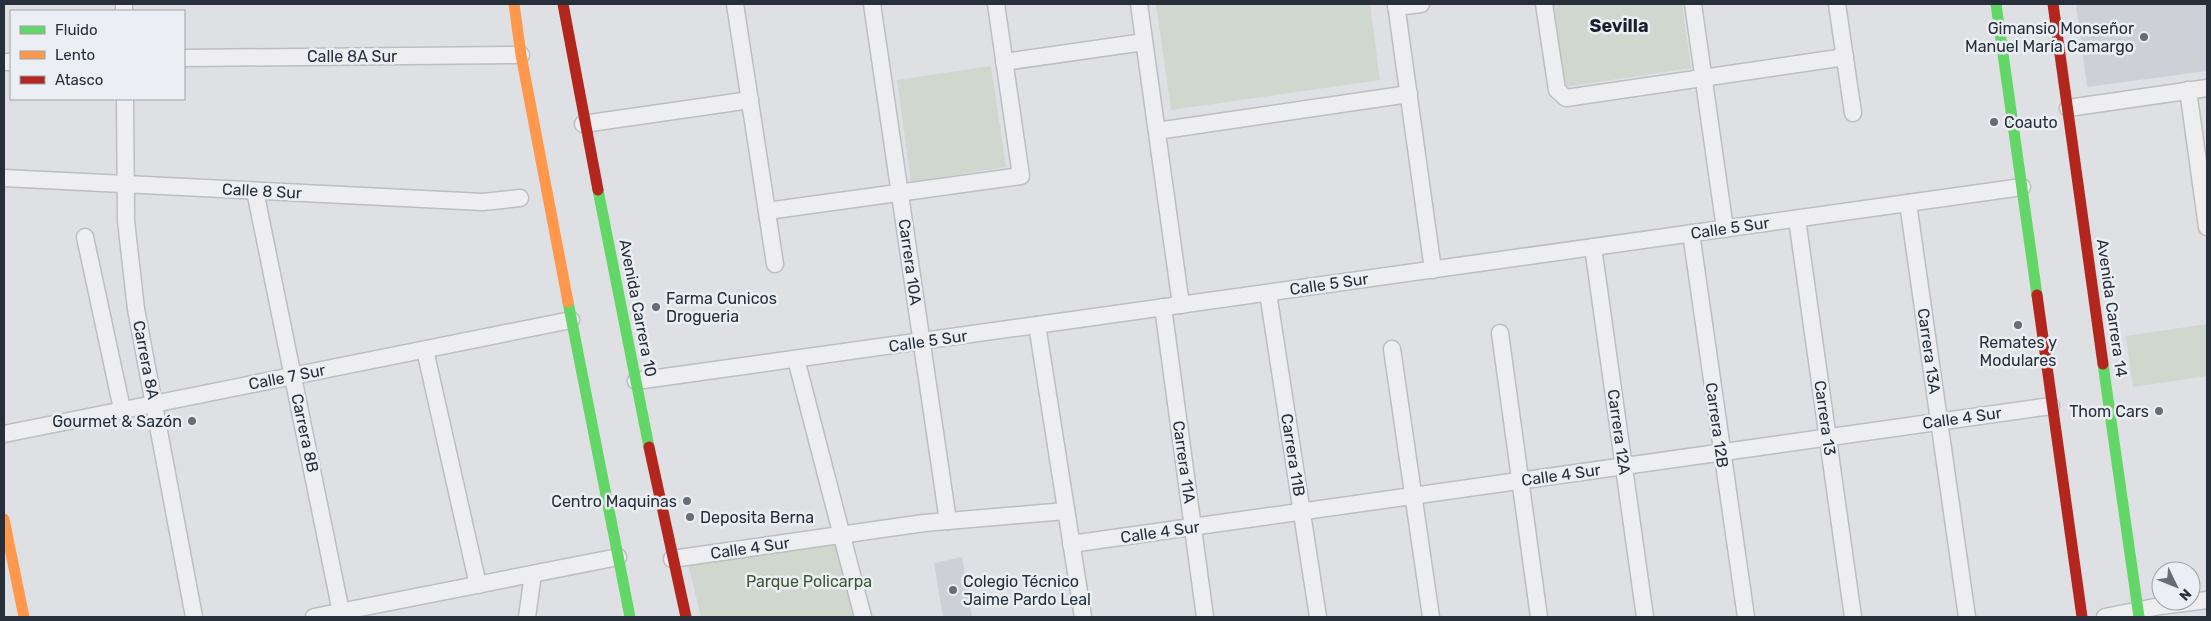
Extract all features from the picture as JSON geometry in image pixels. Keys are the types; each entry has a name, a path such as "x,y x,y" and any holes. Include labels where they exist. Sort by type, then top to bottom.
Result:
{"main road":[{"path":"514,4 521,55 571,320 630,617"},
{"name":"Avenida Carrera 10","path":"562,4 583,124 672,559 686,617"},
{"path":"1996,4 2082,617"},
{"name":"Avenida Carrera 14","path":"2052,4 2138,614"},
{"path":"4,519 24,617"}],"street":[{"path":"735,4 775,264"},
{"name":"Carrera 10A","path":"872,4 948,521"},
{"path":"767,211 1021,176 996,4"},
{"path":"1138,4 1181,305"},
{"path":"1421,4 1396,6 1433,270"},
{"path":"1544,4 1557,90 1566,98 1845,57"},
{"path":"1693,4 1725,229"},
{"path":"1837,4 1853,113"},
{"path":"1004,62 1144,42"},
{"name":"Calle 8A Sur","path":"185,58 521,55"},
{"path":"2068,108 2207,88"},
{"path":"2188,90 2207,227"},
{"path":"1157,131 1408,94"},
{"name":"Carrera 8A","path":"125,100 126,221 132,280 194,617"},
{"path":"583,124 750,100"},
{"name":"Calle 8 Sur","path":"4,178 483,202 520,198"},
{"name":"Calle 5 Sur","path":"636,381 2022,187"},
{"name":"Carrera 8B","path":"255,191 342,614"},
{"name":"Carrera 13A","path":"1908,203 1967,617"},
{"name":"Carrera 13","path":"1796,218 1853,617"},
{"name":"Carrera 12B","path":"1690,234 1746,617"},
{"path":"85,237 122,409"},
{"name":"Carrera 12A","path":"1593,247 1645,617"},
{"name":"Carrera 11B","path":"1268,293 1318,617"},
{"name":"Carrera 11A","path":"1163,307 1205,617"},
{"name":"Calle 7 Sur","path":"4,434 571,320"},
{"path":"1037,325 1083,617"},
{"path":"1500,333 1540,617"},
{"path":"1392,349 1431,617"},
{"path":"425,350 478,585"},
{"path":"796,359 863,617"},
{"name":"Calle 4 Sur","path":"1072,544 2051,406"},
{"name":"Calle 4 Sur","path":"672,559 842,534 948,521 1066,511"},
{"path":"314,617 342,614 618,557"},
{"path":"527,617 533,574"},
{"path":"2105,617 2138,614 2207,600"}],"shaded area":[{"name":"Gimansio Monseñor Manuel María Camargo","path":"2076,4 2207,4 2207,71 2087,87"},
{"name":"Colegio Técnico Jaime Pardo Leal","path":"962,557 972,617 943,617 934,563"}],"green space":[{"path":"1156,4 1370,4 1380,80 1171,110"},
{"path":"1552,4 1682,4 1691,68 1565,87"},
{"path":"991,66 1006,167 911,182 897,80"},
{"path":"2207,324 2207,376 2133,387 2126,336"},
{"name":"Parque Policarpa","path":"836,541 856,617 701,617 688,564"}],"traffic: fast":[{"path":"1996,4 2037,295"},
{"path":"598,190 649,447"},
{"path":"568,302 630,617"},
{"path":"2103,364 2139,617"}],"traffic: slow":[{"path":"514,4 521,55 568,302"},
{"path":"4,519 24,617"}],"traffic: jam":[{"path":"563,4 598,190"},
{"path":"2053,4 2103,364"},
{"path":"2037,295 2082,617"},
{"path":"649,447 686,617"}],"place":[{"name":"Gimansio Monseñor Manuel María Camargo","path":"2144,37"},
{"name":"Coauto","path":"1994,122"},
{"name":"Farma Cunicos Drogueria","path":"656,307"},
{"name":"Remates y Modulares","path":"2018,325"},
{"name":"Thom Cars","path":"2159,411"},
{"name":"Gourmet & Sazón","path":"192,421"},
{"name":"Centro Maquinas","path":"687,501"},
{"name":"Deposita Berna","path":"690,517"},
{"name":"Colegio Técnico Jaime Pardo Leal","path":"953,590"}],"district":[{"name":"Sevilla","path":"1619,26"}]}
